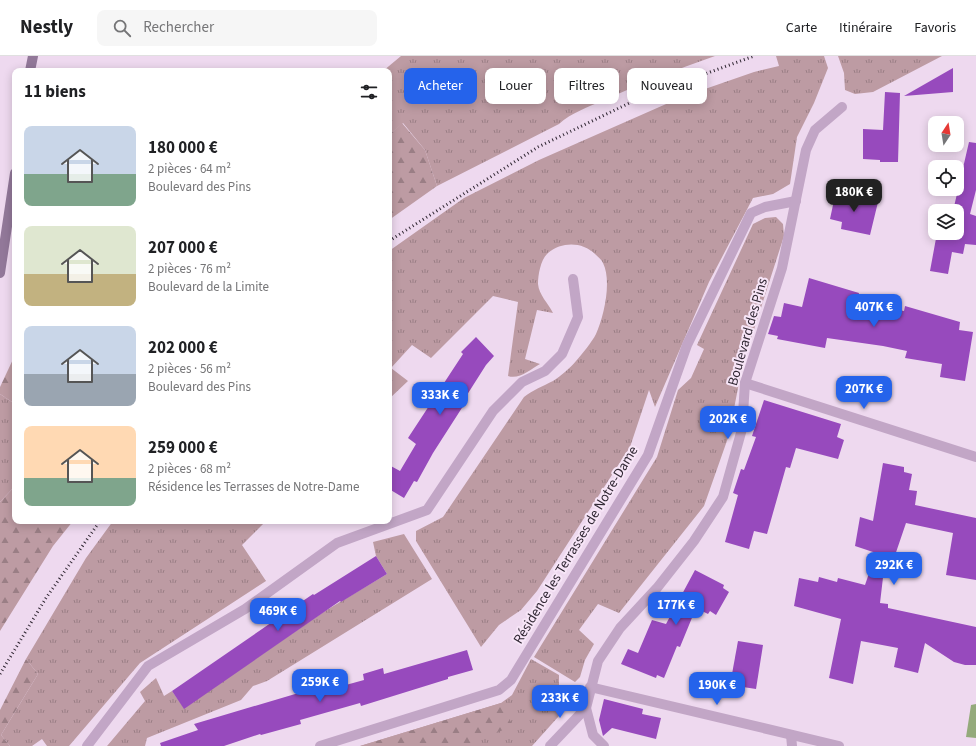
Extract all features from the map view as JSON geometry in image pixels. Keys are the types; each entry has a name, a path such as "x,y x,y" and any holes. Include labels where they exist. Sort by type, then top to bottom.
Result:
{"street":[{"path":"31,68 33,56"},
{"name":"Boulevard des Pins","path":"604,746 593,735 586,708 590,687 598,661 620,628 662,582 694,541 723,496 742,429 745,383 782,268 806,150 815,130 842,107"},
{"path":"0,273 12,194"},
{"name":"Résidence les Terrasses de Notre-Dame","path":"320,746 499,690 511,680 648,455 688,345 751,213 765,207 796,202"},
{"path":"392,523 427,510 493,411 522,382 545,371 562,354 578,317 573,280"},
{"path":"745,383 976,457"},
{"path":"87,746 148,666 244,609 338,543 389,524"},
{"path":"590,687 839,746"},
{"path":"550,746 586,708"},
{"path":"791,735 792,746"}],"green space":[{"path":"401,56 715,56 682,68 627,68 627,90 619,94 619,68 554,68 554,104 596,104 437,186 425,150 403,123 392,132 392,68 387,68"},
{"path":"776,56 824,56 828,68 814,103 797,137 790,184 773,194 753,198 709,282 655,407 649,390 630,447 537,591 521,610 499,625 481,647 416,541 416,531 443,517 524,397 534,390 553,381 562,374 574,364 589,344 596,334 602,318 607,289 606,270 600,258 590,250 579,245 572,244 560,246 548,253 543,259 540,267 538,284 542,295 553,313 537,310 525,359 540,364 521,375 516,377 508,376 518,302 493,296 431,358 412,345 392,367 392,249 464,198 539,160 666,104 707,104 707,88 754,72 779,66"},
{"path":"838,56 942,56 873,92 855,94 845,90 844,73"},
{"path":"402,123 425,150 437,186 392,218 392,132"},
{"path":"776,217 783,224 784,236 742,367 729,435 704,506 619,613 598,604 579,630 594,644 585,660 580,677 575,682 534,657 657,457 678,390 691,378 704,349 697,345 753,224 765,218"},
{"path":"12,361 12,402 0,394 0,387"},
{"path":"392,369 408,381 392,396"},
{"path":"0,394 12,402 12,489 0,502"},
{"path":"12,489 12,524 71,524 53,546 0,631 0,502"},
{"path":"111,524 263,524 242,545 266,581 140,663 69,746 47,746 42,739 32,746 10,746 1,735 38,674 26,659 86,558"},
{"path":"404,534 432,579 267,681 253,686 241,700 147,738 145,746 107,746 145,701 140,692 156,678 164,696 172,691 184,708 325,611 387,574 376,556 373,542"},
{"path":"26,659 38,674 1,735 10,746 0,746 0,710"},
{"path":"531,659 559,675 559,697 576,697 532,746 360,746 501,703 512,695"},
{"path":"501,703 513,726 463,746 360,746"}],"shaded area":[{"path":"976,704 976,738 966,737 971,705"}],"building":[{"path":"953,68 953,92 904,96"},
{"path":"885,92 900,93 898,162 880,162 880,160 863,159 863,129 883,130"},
{"path":"969,142 976,143 976,190 970,214 976,216 976,245 965,244 963,254 952,252 948,274 930,271 936,240 964,240 964,204 955,204 956,196 964,196 964,164"},
{"path":"836,191 878,202 870,235 841,229 842,222 830,219"},
{"path":"809,278 859,293 857,303 904,311 905,306 960,322 959,330 973,332 965,381 940,377 942,364 905,358 907,351 827,338 825,348 777,339 778,336 768,334 774,316 781,317 784,303 802,307"},
{"path":"476,337 494,356 486,365 465,398 467,400 433,453 417,482 414,481 404,498 392,491 392,467 400,471 416,444 408,438 463,354 461,352"},
{"path":"764,400 841,424 837,437 844,440 838,459 796,448 790,468 786,467 767,534 754,531 749,549 725,542 738,495 733,493 741,469 744,470 756,437 752,436"},
{"path":"883,463 904,467 904,472 912,474 909,490 917,491 915,505 976,518 976,580 946,575 953,533 906,523 890,570 884,569 880,603 888,604 888,608 976,627 976,665 965,665 954,662 925,643 918,673 894,667 898,648 861,641 853,684 829,678 841,619 794,606 799,578 818,582 819,577 837,582 838,578 865,585 876,553 855,546 860,517 873,521"},
{"path":"376,556 387,574 341,602 340,601 184,709 172,691 313,594 314,595"},
{"path":"695,570 724,585 723,588 729,592 716,615 710,611 708,614 696,608 680,647 677,646 664,678 657,675 656,678 621,664 628,649 638,653 652,620 666,624"},
{"path":"738,641 763,645 756,689 730,685"},
{"path":"467,650 473,670 361,706 360,703 300,720 301,724 261,735 260,734 224,746 161,746 160,743 198,730 194,724 312,689 313,694 364,680 363,674 383,668 384,674"},
{"path":"604,699 643,709 642,714 661,718 656,739 612,728 603,736 599,720"}],"railway":[{"path":"392,239 538,147 642,97 754,56"},
{"path":"0,674 46,598 98,524"}]}
